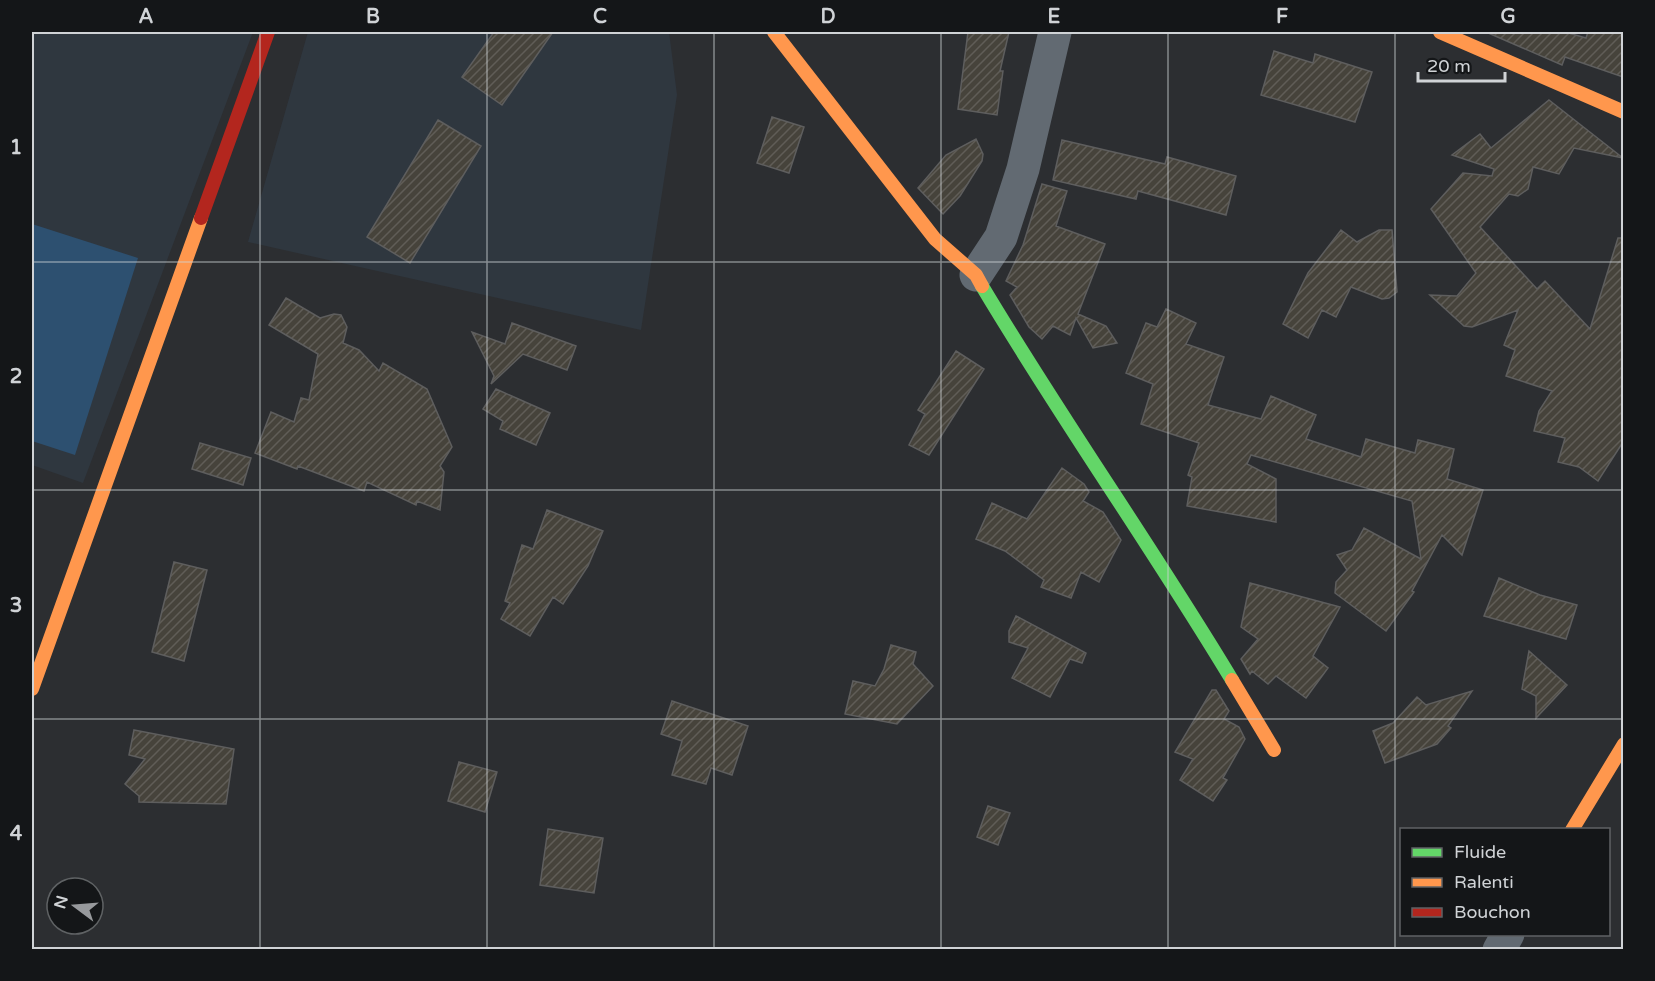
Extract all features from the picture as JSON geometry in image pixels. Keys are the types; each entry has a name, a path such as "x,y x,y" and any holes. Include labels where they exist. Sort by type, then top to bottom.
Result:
{"street":[{"path":"32,689 268,32"},
{"path":"774,32 840,120 935,239 976,275 1046,391 1188,607 1274,750"},
{"path":"976,275 1001,237 1023,169 1055,32"},
{"path":"1440,32 1623,112"},
{"path":"1573,828 1623,744"},
{"path":"1499,950 1507,936"}],"shaded area":[{"path":"32,32 253,32 83,483 32,465"},
{"path":"308,32 669,32 677,95 641,330 248,242"},
{"path":"32,224 138,258 75,455 32,441"}],"building":[{"path":"494,32 553,32 502,105 462,77"},
{"path":"968,32 1009,32 1000,71 1003,71 997,115 958,109"},
{"path":"1486,32 1565,32 1586,38 1588,32 1623,32 1623,77 1565,57 1562,65"},
{"path":"1274,51 1313,63 1315,54 1372,72 1355,122 1261,95"},
{"path":"1549,100 1623,158 1574,148 1559,174 1533,167 1528,189 1518,196 1509,194 1480,227 1537,289 1545,281 1590,329 1618,238 1623,238 1623,442 1598,481 1579,467 1558,462 1565,438 1534,431 1539,411 1552,391 1506,376 1515,350 1504,345 1518,310 1472,327 1464,326 1430,295 1457,296 1476,273 1431,209 1463,173 1492,176 1494,169 1452,155 1480,134 1491,148"},
{"path":"772,117 804,127 789,173 757,163"},
{"path":"438,120 481,146 410,263 367,237"},
{"path":"976,139 983,154 982,161 960,196 943,214 918,188 946,155"},
{"path":"1062,140 1165,164 1167,157 1236,176 1226,215 1138,191 1136,199 1053,180"},
{"path":"1042,184 1067,191 1056,226 1105,244 1078,314 1106,326 1117,343 1093,348 1076,318 1070,335 1053,326 1042,339 1029,327 1010,295 1017,287 1006,281 1023,245"},
{"path":"1341,230 1357,242 1379,230 1392,230 1397,292 1389,298 1382,299 1351,287 1336,317 1322,310 1308,338 1283,324 1308,273"},
{"path":"286,298 320,318 334,314 341,315 347,327 343,343 359,350 379,371 383,363 427,389 452,447 440,466 444,472 440,510 417,501 416,505 367,482 364,491 298,466 297,469 255,453 271,412 294,422 301,398 309,400 318,354 269,325"},
{"path":"1166,309 1196,323 1186,344 1224,357 1208,405 1261,419 1271,396 1316,415 1306,439 1361,457 1366,439 1415,453 1418,440 1454,449 1447,479 1483,490 1462,555 1442,535 1412,591 1414,592 1386,631 1335,593 1336,582 1347,570 1337,555 1352,550 1364,528 1421,559 1412,501 1251,455 1247,464 1276,479 1276,522 1187,506 1192,477 1188,475 1199,443 1141,424 1153,384 1126,373 1146,323 1157,327"},
{"path":"512,323 576,346 567,370 523,354 491,384 494,376 472,332 505,344"},
{"path":"956,351 984,369 929,455 909,445 925,414 918,410"},
{"path":"496,389 550,413 536,445 500,429 503,421 483,409"},
{"path":"200,443 251,458 243,485 192,469"},
{"path":"1062,468 1084,484 1089,492 1083,501 1103,512 1121,540 1099,582 1081,572 1071,598 1041,587 1044,580 1005,551 976,539 992,503 1027,519"},
{"path":"547,510 603,531 588,566 563,604 553,597 530,636 501,619 510,603 505,601 522,545 533,549"},
{"path":"174,562 207,570 184,661 152,652"},
{"path":"1499,578 1540,595 1577,605 1566,639 1484,616"},
{"path":"1250,583 1340,607 1313,656 1328,668 1306,698 1276,676 1268,684 1252,671 1250,674 1241,659 1258,639 1241,627"},
{"path":"1016,616 1086,653 1082,663 1070,659 1050,697 1012,678 1028,648 1009,642 1009,631"},
{"path":"891,645 916,652 913,664 933,686 897,724 845,714 853,681 875,686 884,669"},
{"path":"1529,651 1567,685 1536,718 1536,696 1522,689"},
{"path":"1212,690 1216,690 1229,711 1224,719 1239,727 1245,739 1223,778 1227,780 1213,801 1180,780 1193,759 1175,752"},
{"path":"1472,691 1448,726 1451,728 1437,744 1385,763 1373,731 1393,723 1417,697 1426,705"},
{"path":"672,701 748,726 732,775 711,768 706,784 672,775 682,741 661,734"},
{"path":"134,730 234,749 226,804 139,802 139,796 125,784 145,759 129,755"},
{"path":"459,762 497,772 485,812 448,801"},
{"path":"988,806 1010,813 998,845 977,837"},
{"path":"548,829 603,838 594,893 540,885"}],"traffic: fast":[{"path":"982,286 1232,680"}],"traffic: slow":[{"path":"774,32 935,239 976,275 982,286"},
{"path":"1440,32 1624,112"},
{"path":"32,689 201,218"},
{"path":"1232,680 1274,750"},
{"path":"1573,828 1624,744"}],"traffic: jam":[{"path":"201,218 268,32"}]}
